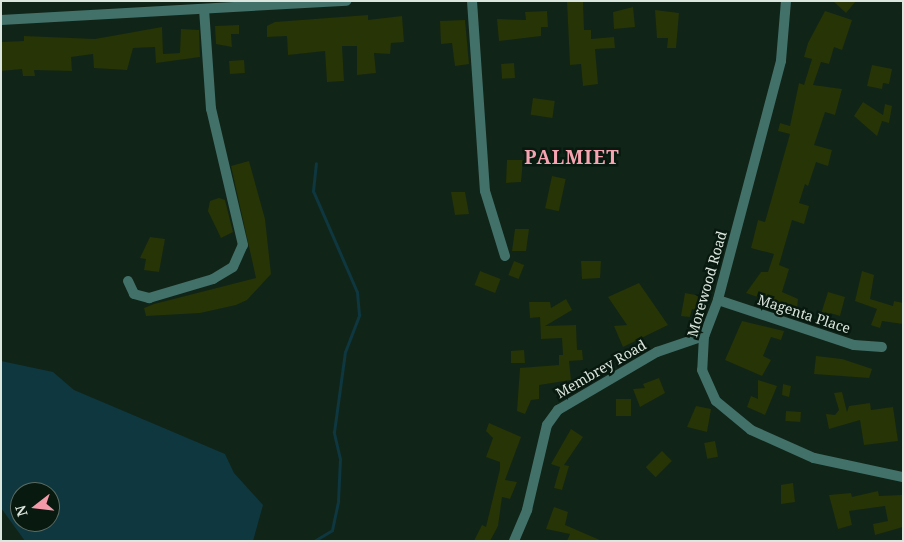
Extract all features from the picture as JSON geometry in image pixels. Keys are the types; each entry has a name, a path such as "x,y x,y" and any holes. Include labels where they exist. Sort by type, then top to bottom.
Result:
{"street":[{"path":"1,20 204,10 220,5 346,1"},
{"path":"472,1 485,191 505,256"},
{"name":"Morewood Road","path":"786,1 781,61 718,300 704,336 706,383 728,415 786,448 814,458 903,477"},
{"path":"128,281 134,294 149,298 212,279 233,267 243,245 211,109 204,10"},
{"name":"Magenta Place","path":"718,300 854,344 882,348"},
{"name":"Membrey Road","path":"514,541 529,501 546,425 558,410 657,352 704,336"}],"water":[{"path":"1,361 53,372 74,390 225,454 234,473 263,505 253,541 25,541 18,532 60,532 60,482 10,482 10,520 1,508"}],"building":[{"path":"567,1 583,1 584,30 591,30 591,39 614,37 615,48 595,49 598,84 583,86 581,64 570,65"},
{"path":"833,1 856,1 846,13"},
{"path":"633,7 635,27 614,29 613,12"},
{"path":"655,10 679,13 676,48 667,48 668,38 657,38"},
{"path":"547,11 548,27 541,27 541,36 499,41 497,19 526,20 525,12"},
{"path":"825,11 852,20 842,50 834,47 829,64 821,62 813,85 842,89 835,115 825,112 814,145 832,150 828,166 816,162 808,186 805,184 799,203 809,206 804,224 792,220 779,265 789,269 782,292 798,299 797,311 746,293 761,272 768,272 774,254 751,248 758,220 765,222 790,134 778,131 780,123 790,126 799,83 804,85 812,59 804,57 808,43"},
{"path":"368,15 368,20 402,16 404,42 391,43 390,54 374,53 376,73 357,75 357,46 342,46 344,81 327,82 325,51 288,55 287,36 267,37 267,26 275,22"},
{"path":"465,20 469,64 455,66 452,43 441,44 440,21"},
{"path":"239,25 239,34 231,34 232,47 216,44 215,26"},
{"path":"162,27 163,54 180,53 181,29 199,30 200,57 156,63 155,47 133,48 127,70 94,68 93,54 71,57 72,71 34,70 35,76 23,76 22,69 1,71 1,42 24,41 24,36 95,39"},
{"path":"244,60 245,73 230,74 229,61"},
{"path":"514,63 515,78 502,79 501,64"},
{"path":"872,65 892,69 889,84 883,83 882,89 867,86"},
{"path":"533,98 555,101 552,118 531,115"},
{"path":"863,102 883,115 885,104 892,106 889,123 882,121 877,136 854,116"},
{"path":"507,160 523,160 521,182 506,183"},
{"path":"249,161 265,219 271,274 247,300 236,305 200,313 146,316 144,308 154,304 256,278 231,166"},
{"path":"552,176 566,179 559,211 545,208"},
{"path":"451,192 465,192 469,214 455,215"},
{"path":"219,198 225,200 233,232 221,238 208,211 210,201"},
{"path":"515,229 529,229 526,251 512,251"},
{"path":"150,237 165,239 159,272 144,270 146,259 140,258"},
{"path":"514,261 524,265 519,279 508,275"},
{"path":"581,261 601,261 600,278 582,279"},
{"path":"480,271 501,279 495,293 475,285"},
{"path":"862,271 874,275 870,299 893,306 894,301 903,303 903,324 882,321 880,328 871,325 877,309 855,301"},
{"path":"639,283 668,325 623,347 614,326 627,325 608,297"},
{"path":"828,292 845,297 840,316 830,313 827,323 819,320"},
{"path":"685,293 701,296 698,310 692,309 690,317 681,316"},
{"path":"566,299 572,310 545,326 576,325 577,350 582,350 583,360 569,361 571,380 539,385 539,399 531,400 525,414 517,411 520,368 559,365 559,355 563,355 562,338 541,339 540,317 530,318 529,302 550,302 551,308"},
{"path":"742,321 784,331 781,340 771,337 763,356 771,360 762,376 725,360"},
{"path":"524,350 525,363 511,363 511,351"},
{"path":"816,356 842,359 872,369 869,378 814,374"},
{"path":"659,378 665,393 640,407 633,389 645,388 643,384"},
{"path":"758,380 777,386 765,415 747,407 751,396 758,399"},
{"path":"783,384 791,386 789,397 782,395"},
{"path":"842,392 847,412 849,406 870,403 871,410 893,407 898,441 864,445 860,420 829,429 826,414 835,415 839,410 834,393"},
{"path":"616,399 631,399 631,416 616,416"},
{"path":"696,406 711,409 707,432 687,427"},
{"path":"786,411 801,412 800,422 785,421"},
{"path":"489,423 521,437 505,480 517,482 510,499 502,497 498,526 490,541 474,541 482,525 486,527 500,469 500,462 486,457 493,438 486,431"},
{"path":"571,429 583,437 564,465 569,466 562,490 554,488 560,467 551,464"},
{"path":"715,441 718,457 707,459 704,443"},
{"path":"662,451 672,461 656,477 646,467"},
{"path":"793,483 795,502 781,504 781,485"},
{"path":"878,491 879,496 902,495 903,527 875,535 873,524 888,521 885,506 849,511 852,525 838,529 829,495 851,493 852,497"},
{"path":"554,507 568,512 565,525 602,541 567,541 570,534 546,529"}],"waterway":[{"path":"314,541 332,530 338,501 340,459 334,432 345,352 359,315 357,292 313,191 316,163"}],"district":[{"name":"PALMIET","path":"572,158"}]}
